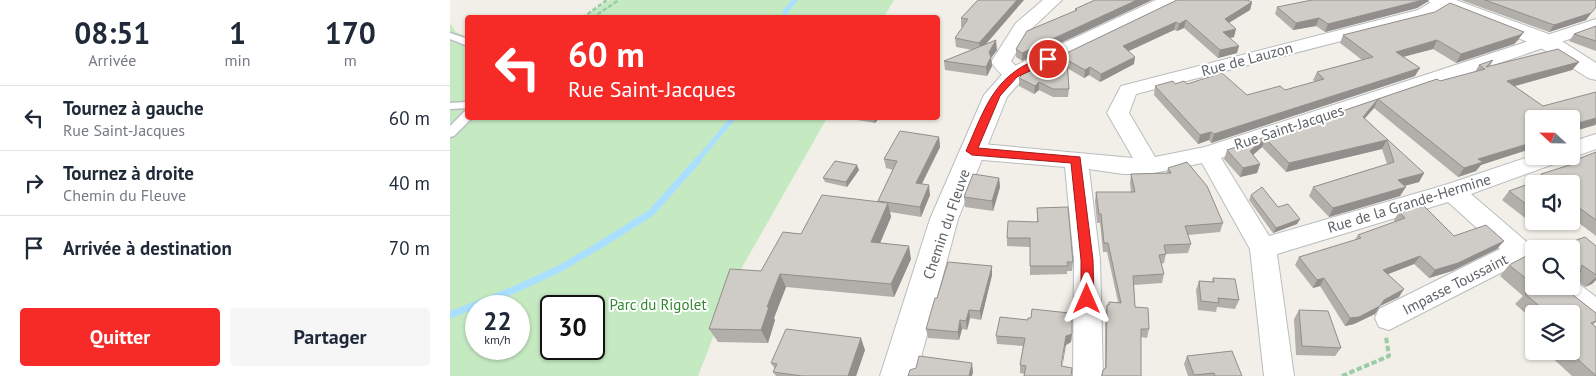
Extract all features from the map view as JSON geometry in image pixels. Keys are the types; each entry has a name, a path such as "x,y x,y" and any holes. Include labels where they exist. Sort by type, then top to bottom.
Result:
{"street":[{"path":"1014,75 1001,62 1011,43 1022,26 1054,0"},
{"name":"Chemin du Fleuve","path":"898,376 944,219 996,95 1014,75 1172,0"},
{"path":"1442,1 1546,41 1596,73"},
{"name":"Rue de Lauzon","path":"1149,166 1118,113 1128,90 1424,14 1442,1"},
{"name":"Rue Saint-Jacques","path":"972,151 1123,166 1149,166 1208,154 1596,24"},
{"path":"1580,147 1596,142"},
{"path":"1208,154 1263,248 1279,376"},
{"path":"1076,160 1087,260 1088,376"},
{"name":"Rue de la Grande-Hermine","path":"1263,248 1452,192 1528,165"},
{"path":"1452,192 1525,255"},
{"name":"Impasse Toussaint","path":"1387,324 1525,258"},
{"path":"1574,295 1594,310"}],"lane":[{"path":"452,38 465,42"},
{"path":"450,106 465,105"},
{"path":"450,133 465,118"}],"path":[{"path":"586,15 606,0"},
{"path":"596,15 619,0"},
{"path":"1342,376 1389,356 1387,324"}],"green space":[{"path":"610,0 894,0 885,15 586,15"},
{"name":"Parc du Rigolet","path":"450,23 456,32 465,36 465,120 826,120 736,278 698,376 450,376"}],"building":[{"path":"978,0 1017,0 979,43 955,38 968,19 961,18"},
{"path":"1095,0 1137,0 1022,53 1016,49 1027,31 1077,10 1075,9"},
{"path":"1177,0 1247,0 1252,2 1225,19 1236,29 1223,32 1239,46 1220,50 1186,20 1179,24 1176,22 1123,46 1135,57 1101,74 1090,67 1085,70 1067,60 1069,89 1053,89 1039,82 1035,86 1019,78 1023,74"},
{"path":"1312,0 1423,0 1328,24 1319,18 1296,23 1277,7"},
{"path":"1485,0 1596,0 1596,7 1591,13 1554,25"},
{"path":"1450,3 1524,32 1520,35 1461,54 1437,40 1396,52 1420,68 1214,134 1211,132 1200,135 1155,86 1173,81 1175,84 1184,81 1187,84 1222,73 1247,95 1280,86 1285,90 1324,79 1317,72 1373,57 1343,35 1435,12"},
{"path":"1596,26 1596,41 1574,34"},
{"path":"996,40 989,52 991,57 986,67 944,61"},
{"path":"1558,49 1579,62 1507,81 1543,106 1596,92 1596,118 1580,122 1580,110 1525,110 1525,145 1478,159 1483,162 1464,168 1378,99 1363,117 1424,173 1398,180 1406,187 1333,208 1313,187 1394,162 1387,140 1289,163 1265,138 1250,151 1260,164 1243,168 1227,150 1437,79 1440,81 1485,69 1479,65 1493,60 1486,67"},
{"path":"900,131 939,137 916,183 929,185 920,207 878,201 897,161 884,159"},
{"path":"1596,152 1596,220 1580,208 1580,175 1541,174 1570,165 1580,165 1580,158"},
{"path":"835,161 857,165 846,182 823,178"},
{"path":"1187,162 1207,186 1223,223 1185,226 1191,244 1164,245 1166,254 1159,255 1164,274 1133,276 1135,307 1148,308 1149,329 1141,329 1141,376 1102,376 1103,370 1106,368 1107,305 1109,305 1109,302 1121,303 1108,243 1104,243 1101,214 1099,214 1096,192 1135,192 1131,174 1171,173 1168,168"},
{"path":"973,174 999,178 992,201 964,197"},
{"path":"1525,185 1525,203 1509,191"},
{"path":"1262,187 1278,207 1288,204 1300,219 1276,228 1251,195"},
{"path":"822,195 888,203 871,242 909,246 891,284 780,274 767,307 769,307 761,330 709,329 730,269 761,271 783,232 801,234"},
{"path":"1423,205 1454,236 1486,225 1504,241 1458,263 1435,270 1420,256 1383,270 1404,289 1384,300 1380,306 1359,317 1350,318 1324,278 1317,280 1299,257 1361,238 1358,235 1405,218 1399,212"},
{"path":"1068,207 1073,262 1067,262 1068,266 1030,266 1030,238 1007,238 1008,221 1038,222 1037,208"},
{"path":"1585,237 1596,246 1596,275 1582,265 1580,273 1580,240 1577,240"},
{"path":"1525,257 1525,278 1509,265"},
{"path":"948,262 992,266 980,311 969,310 966,321 960,320 958,332 926,329"},
{"path":"1213,278 1235,279 1239,300 1218,298 1219,303 1201,301 1199,281 1214,282"},
{"path":"1526,295 1573,295 1596,313 1596,321 1591,323 1596,327 1596,376 1579,360 1580,305 1538,305"},
{"path":"1032,309 1069,313 1069,315 1072,315 1072,334 1066,336 1061,366 1072,368 1071,376 1024,376 1026,366 1020,365 1025,338 996,336 1000,317 1028,320 1028,318 1031,318"},
{"path":"1299,310 1328,311 1341,348 1302,346"},
{"path":"786,329 861,338 848,376 802,376 773,372 777,364 771,363"},
{"path":"1232,351 1242,376 1215,376 1214,373 1194,375 1187,356"},
{"path":"919,356 972,363 969,376 908,376 910,370 916,368"}],"waterway":[{"path":"785,15 785,12 795,0"},
{"path":"697,161 731,120"},
{"path":"450,315 516,289 559,269 600,245 651,213 698,160"}],"route":[{"path":"1048,59 1014,75 996,95 972,151 1076,160 1087,260 1087,299"}]}
